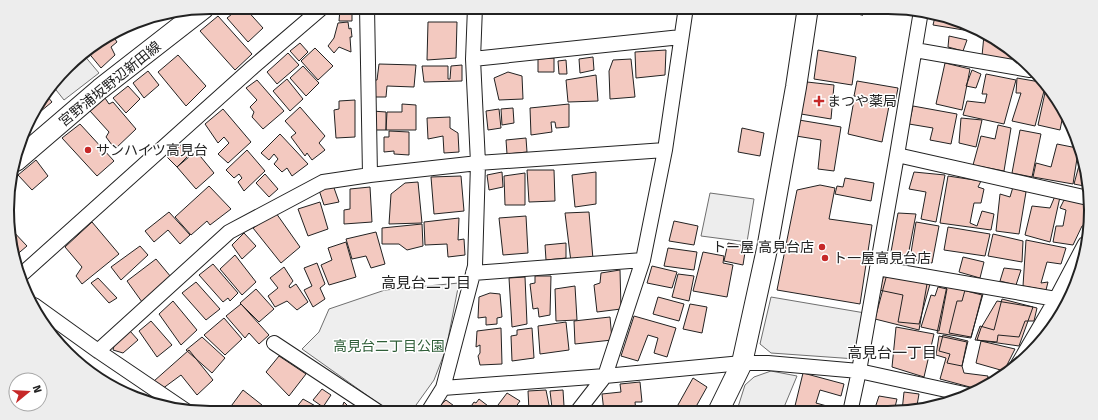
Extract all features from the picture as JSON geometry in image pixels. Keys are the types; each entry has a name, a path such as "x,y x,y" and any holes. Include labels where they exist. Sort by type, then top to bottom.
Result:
{"street":[{"name":"宮野浦坂野辺新田線","path":"22,156 100,89 196,14"},
{"path":"24,272 247,72 315,14"},
{"path":"367,14 370,175"},
{"path":"432,406 443,388 475,266 478,163 473,59 475,14"},
{"path":"582,406 606,376 642,260 665,150 685,14"},
{"path":"721,406 742,363 767,249 796,88 807,14"},
{"path":"851,406 897,155 920,17"},
{"path":"473,59 682,37"},
{"path":"915,50 1025,69"},
{"path":"98,351 229,232 323,182 370,175 478,163 665,150"},
{"path":"897,155 1084,197"},
{"path":"1025,350 1056,299 1078,258"},
{"path":"473,273 642,260"},
{"path":"877,268 1056,299"},
{"path":"42,310 98,351 175,402"},
{"path":"274,343 369,406"},
{"path":"443,388 606,376 742,363 768,363 858,371 959,393"}],"green space":[{"name":"高見台二丁目公園","path":"459,283 446,349 434,380 415,406 382,406 302,349 319,332 329,309 385,290"}],"shaded area":[{"path":"87,58 99,73 64,100 56,90 71,71"},
{"path":"710,193 754,199 747,242 701,236"},
{"path":"771,297 865,313 856,359 771,353 760,344"},
{"path":"771,371 797,376 784,406 738,406 745,385 754,377"}],"building":[{"path":"232,14 250,14 263,28 248,42 227,18"},
{"path":"340,14 352,14 352,21 339,21"},
{"path":"218,16 252,54 235,70 200,31"},
{"path":"934,20 951,24 966,30 933,25"},
{"path":"348,22 349,29 351,28 352,37 350,37 351,52 339,47 334,53 328,46 334,38 338,23"},
{"path":"428,22 457,22 456,58 427,60"},
{"path":"949,36 967,40 963,51 948,47"},
{"path":"115,39 117,42 111,47 115,55 101,68 91,55"},
{"path":"984,39 1011,58 1010,61 982,56"},
{"path":"300,43 308,52 299,61 290,51"},
{"path":"315,48 333,66 318,80 301,61"},
{"path":"666,50 665,75 636,78 635,52"},
{"path":"818,50 856,57 852,85 814,79"},
{"path":"288,53 299,65 277,84 267,72"},
{"path":"178,55 206,86 186,106 158,72"},
{"path":"593,57 594,70 580,73 579,59"},
{"path":"554,58 554,72 538,72 538,59"},
{"path":"631,59 635,97 610,99 609,71 613,60"},
{"path":"566,60 567,74 559,74 558,61"},
{"path":"945,63 970,69 962,110 936,104"},
{"path":"379,64 416,65 414,87 387,86 386,97 372,97 371,80 377,80"},
{"path":"462,65 462,81 424,82 422,66 448,66 448,79 450,79 451,66"},
{"path":"303,66 319,83 306,96 290,78"},
{"path":"972,70 981,74 976,88 966,86"},
{"path":"148,71 159,85 144,98 133,83"},
{"path":"508,72 522,76 523,99 499,100 494,78"},
{"path":"986,74 1016,80 1004,124 963,115 967,101 985,103 987,94 982,94"},
{"path":"596,75 598,101 568,102 566,80"},
{"path":"1017,78 1035,81 1044,92 1035,126 1012,121 1021,93 1016,93"},
{"path":"287,79 303,99 290,111 273,91"},
{"path":"257,80 284,111 263,129 252,117 254,112 250,107 257,100 246,88"},
{"path":"857,81 898,88 895,103 854,96"},
{"path":"807,82 834,85 831,119 801,114"},
{"path":"128,86 140,99 126,113 113,98"},
{"path":"1045,93 1062,120 1060,130 1038,125"},
{"path":"49,98 52,102 40,112"},
{"path":"105,98 109,104 113,102 136,129 115,149 106,137 109,132 90,111"},
{"path":"355,100 355,137 336,138 334,110 339,109 339,101"},
{"path":"854,100 889,106 882,142 848,134"},
{"path":"402,104 416,105 416,130 386,130 387,112 402,112"},
{"path":"569,104 569,127 556,128 555,122 551,122 552,132 531,135 530,108"},
{"path":"913,106 957,114 951,144 930,140 933,128 909,124"},
{"path":"300,107 325,136 319,143 325,150 312,160 307,153 305,156 291,137 296,133 285,121"},
{"path":"513,108 514,123 502,125 501,109"},
{"path":"223,109 251,142 228,163 218,154 229,143 224,137 218,143 205,124"},
{"path":"499,109 501,128 488,130 486,111"},
{"path":"372,111 386,112 386,130 371,130"},
{"path":"450,117 450,128 458,133 459,152 444,153 443,136 428,139 427,118"},
{"path":"961,118 982,120 976,147 959,143"},
{"path":"799,120 841,127 834,171 818,169 821,140 796,136"},
{"name":"サンハイツ高見台","path":"80,124 114,161 97,176 62,138"},
{"path":"998,125 1011,128 1004,171 973,165 981,136 995,139"},
{"path":"742,128 764,133 760,156 738,152"},
{"path":"1020,130 1041,134 1032,177 1012,173"},
{"path":"389,131 409,132 409,155 394,154 394,151 384,152 384,137 389,137"},
{"path":"280,134 308,164 292,176 287,168 282,172 274,164 278,159 274,154 269,160 261,153"},
{"path":"526,138 527,152 507,154 506,140"},
{"path":"182,144 190,154 177,167 167,157"},
{"path":"1057,144 1074,147 1077,159 1073,184 1033,177 1036,163 1051,167"},
{"path":"247,150 265,171 244,191 238,182 242,178 239,174 234,178 226,170"},
{"path":"196,151 214,173 196,189 177,167"},
{"path":"36,160 48,176 32,190 18,175"},
{"path":"1079,166 1082,186 1074,184"},
{"path":"527,170 554,170 555,201 529,202"},
{"path":"502,172 503,187 489,190 487,175"},
{"path":"596,172 596,204 575,207 572,175"},
{"path":"914,172 945,175 936,222 921,219 926,192 909,189"},
{"path":"525,173 525,205 505,205 504,176"},
{"path":"265,174 278,189 269,197 256,183"},
{"path":"461,176 464,211 434,214 431,177"},
{"path":"948,176 981,181 978,187 984,189 981,203 974,203 970,223 977,226 982,211 994,214 991,230 940,223"},
{"path":"845,178 874,183 871,201 835,194 837,186 843,187"},
{"path":"418,182 422,223 389,224 391,194 405,183"},
{"path":"333,185 339,202 324,205 319,190"},
{"name":"ト一屋高見台店","path":"820,185 835,188 829,219 872,225 860,304 777,290 797,190"},
{"path":"209,186 231,209 210,225 207,221 191,235 175,217"},
{"path":"370,187 372,222 344,224 344,210 350,209 350,189"},
{"path":"1013,187 1026,192 1019,234 996,231 1000,194 1010,197"},
{"path":"1055,196 1060,197 1050,242 1025,235 1032,206 1050,208"},
{"path":"1064,200 1084,202 1084,226 1082,226 1073,245 1053,242 1056,226 1063,226 1066,210 1060,208"},
{"path":"320,202 328,229 308,236 298,209"},
{"path":"169,212 190,235 180,244 168,230 154,242 145,231"},
{"path":"589,212 593,259 571,262 565,213"},
{"path":"276,213 300,247 281,263 253,228"},
{"path":"898,213 916,214 908,256 891,252"},
{"path":"526,216 528,253 503,255 499,218"},
{"path":"459,218 458,240 464,239 465,255 448,257 447,244 425,245 424,222"},
{"path":"674,221 698,226 694,245 669,241"},
{"path":"92,222 119,254 82,284 76,276 82,267 65,247"},
{"path":"916,222 939,226 932,263 910,259"},
{"path":"422,224 423,246 407,250 399,244 382,244 382,228"},
{"path":"948,227 990,234 985,256 944,250"},
{"path":"376,232 385,264 371,268 366,256 352,259 346,239"},
{"path":"244,233 256,246 242,259 232,245"},
{"path":"16,234 27,246 19,253"},
{"path":"993,234 1023,241 1022,262 988,256"},
{"path":"1026,240 1066,248 1061,264 1047,262 1041,283 1048,282 1046,290 1023,286"},
{"path":"346,242 356,277 329,285 321,265 332,260 328,248"},
{"path":"566,243 566,258 546,260 545,245"},
{"path":"728,243 746,246 743,265 724,261"},
{"path":"140,246 148,255 121,280 111,267"},
{"path":"668,248 697,252 694,270 664,266"},
{"path":"703,252 724,256 723,263 733,265 727,297 693,291"},
{"path":"235,255 256,282 242,295 220,269"},
{"path":"963,257 984,262 980,278 959,272"},
{"path":"156,259 171,277 142,302 127,281"},
{"path":"317,263 325,284 320,288 325,299 313,307 304,290 312,286 304,268"},
{"path":"213,264 238,293 230,301 228,298 223,302 199,275"},
{"path":"652,266 677,272 672,288 647,283"},
{"path":"284,267 293,281 289,286 290,288 296,284 308,302 297,310 287,301 275,307 268,296 278,288 270,278"},
{"path":"1004,268 1021,270 1016,285 1000,281"},
{"path":"620,270 621,309 597,312 594,285 600,283 601,273"},
{"path":"678,274 694,276 689,301 672,297"},
{"path":"887,274 927,284 919,330 875,319"},
{"path":"884,275 930,284 919,324 898,322 903,295 879,290"},
{"path":"535,276 551,276 550,315 539,317 538,308 533,309 530,284 535,283"},
{"path":"525,277 527,324 512,327 509,278"},
{"path":"98,278 117,298 109,303 91,283"},
{"path":"196,282 220,309 206,320 182,293"},
{"path":"575,286 577,320 556,321 555,289"},
{"path":"947,286 982,295 971,338 937,333"},
{"path":"938,287 947,289 939,331 921,327 931,295 935,296"},
{"path":"256,289 274,309 259,322 240,303"},
{"path":"965,290 983,294 971,337 949,333 957,301 962,301"},
{"path":"490,293 500,294 502,317 497,318 497,324 486,325 486,317 478,318 479,297"},
{"path":"658,297 684,304 679,321 653,314"},
{"path":"1002,299 1037,308 1034,321 1025,321 1019,337 998,335 997,342 975,340 980,326 994,330"},
{"path":"173,301 197,330 181,345 159,314"},
{"path":"997,301 1033,307 1019,346 977,340 981,328"},
{"path":"241,304 269,335 259,344 249,333 245,338 226,316"},
{"path":"690,304 707,307 702,333 683,329"},
{"path":"634,316 676,328 667,357 654,353 658,338 648,335 638,361 621,356"},
{"path":"610,317 612,340 575,344 574,321"},
{"path":"224,318 242,339 225,355 204,335"},
{"path":"151,321 172,345 157,357 139,331"},
{"path":"566,322 569,350 540,354 538,326"},
{"path":"896,327 934,334 924,377 892,367"},
{"path":"501,328 502,364 480,365 478,356 480,353 480,345 476,347 477,331"},
{"path":"532,328 534,358 512,361 511,336 517,335 517,330"},
{"path":"130,331 138,340 123,353 113,350 115,342"},
{"path":"943,335 968,341 962,366 947,363 950,354 939,351"},
{"path":"939,336 967,342 962,366 964,373 988,376 988,379 972,387 940,379 946,358 936,355"},
{"path":"202,337 225,358 212,373 186,350"},
{"path":"981,341 1015,349 1007,365 1001,370 976,363"},
{"path":"189,350 213,380 197,395 181,375 162,389 154,381"},
{"path":"279,356 306,374 289,396 266,372"},
{"path":"803,373 844,384 841,396 820,390 816,403 827,406 795,406"},
{"path":"693,378 707,387 696,406 677,406"},
{"path":"640,382 642,402 635,402 635,406 603,406 602,394 621,392 620,384"},
{"path":"322,389 331,395 324,406 313,400"},
{"path":"243,390 262,405 261,406 231,406"},
{"path":"546,390 549,406 529,406 528,391"},
{"path":"563,390 564,406 552,406 550,391"},
{"path":"904,392 919,394 917,403 903,406"},
{"path":"507,393 520,401 516,406 497,406"},
{"path":"879,396 897,399 895,406 876,406"},
{"path":"303,399 315,406 298,406"},
{"path":"479,399 488,406 471,406 474,402 476,403"},
{"path":"446,400 454,406 439,406"},
{"path":"344,402 348,406 342,406"}],"place":[{"name":"まつや薬局","path":"819,101"},
{"name":"サンハイツ高見台","path":"88,150"},
{"name":"トー屋 高見台店","path":"822,247"},
{"name":"ト一屋高見台店","path":"825,258"}],"district":[{"name":"高見台二丁目","path":"426,283"},
{"name":"高見台一丁目","path":"892,353"}]}
